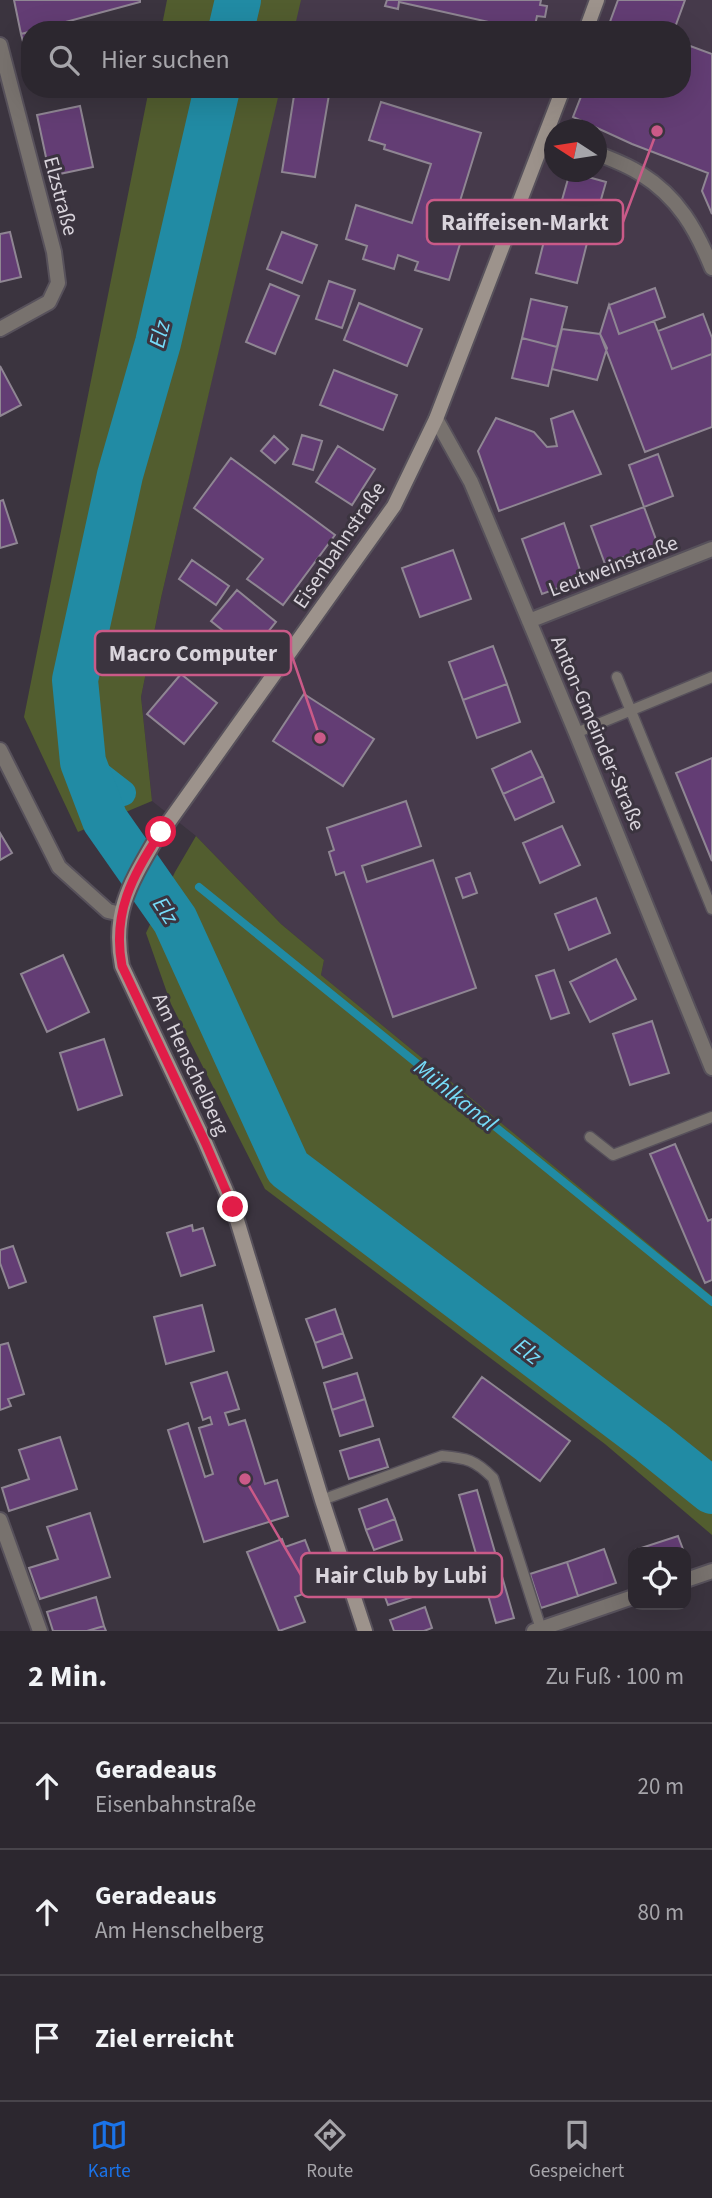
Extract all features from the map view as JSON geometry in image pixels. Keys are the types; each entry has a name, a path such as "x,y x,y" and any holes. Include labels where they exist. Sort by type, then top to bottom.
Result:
{"main road":[{"path":"589,21 597,0"},
{"name":"Eisenbahnstraße","path":"555,119 561,98"},
{"name":"Eisenbahnstraße","path":"121,914 129,888 153,844 394,506 436,419 544,149"},
{"name":"Am Henschelberg","path":"121,914 118,943 122,966 233,1207 322,1500 365,1631"}],"street":[{"name":"Elzstraße","path":"0,45 54,251 58,284 50,302 0,329"},
{"path":"607,158 640,173 673,199 697,233 712,268"},
{"name":"Anton-Gmeinder-Straße","path":"436,419 471,482 712,1068"},
{"name":"Leutweinstraße","path":"528,621 712,549"},
{"path":"0,750 59,867 108,911 121,914"},
{"path":"0,1520 40,1631"},
{"path":"691,1578 712,1571"},
{"path":"537,1630 628,1600"}],"lane":[{"path":"617,677 712,909"},
{"path":"576,733 712,677"},
{"path":"590,1137 613,1155 712,1117"},
{"path":"322,1500 442,1457 463,1458 479,1463 493,1478 537,1630"}],"shaded area":[{"path":"300,0 712,0 712,1296 321,975 324,960 281,924 196,836 152,801 141,697 161,598 277,98 691,98 691,21 295,21"}],"green space":[{"path":"167,0 301,0 296,21 163,21"},
{"path":"147,98 278,98 161,598 141,697 152,801 78,832 24,717"},
{"path":"196,836 281,924 324,960 321,975 712,1296 712,1535 605,1444 265,1189 171,1004 146,933 175,872"}],"building":[{"path":"14,0 140,0 69,21 21,21 21,34"},
{"path":"387,0 541,0 540,5 547,6 545,17 537,16 536,21 484,21 399,2 398,9 385,6"},
{"path":"618,0 685,0 677,21 610,21"},
{"path":"691,46 712,54 712,214 702,191 708,173 607,133 607,119 573,117 580,98 691,98"},
{"path":"294,98 328,98 315,177 282,172"},
{"path":"381,102 481,133 448,240 460,244 449,280 415,270 418,262 398,255 394,269 363,259 367,246 346,239 356,205 412,223 431,164 384,149 385,145 369,140"},
{"path":"80,106 93,167 50,176 37,115"},
{"path":"567,182 606,182 596,217 560,207"},
{"path":"547,229 588,239 577,283 536,273"},
{"path":"10,232 21,277 0,282 0,234"},
{"path":"282,232 317,245 302,283 267,269"},
{"path":"329,281 355,290 342,328 316,319"},
{"path":"270,284 299,296 275,354 246,342"},
{"path":"655,288 665,317 619,334 609,305"},
{"path":"531,299 567,307 557,347 522,338"},
{"path":"359,303 422,329 407,366 344,340"},
{"path":"609,305 619,334 654,321 672,369 712,354 712,427 645,452 600,334"},
{"path":"703,314 712,338 712,354 672,369 658,331"},
{"path":"562,329 600,334 607,348 597,380 552,369"},
{"path":"522,338 557,347 548,386 512,378"},
{"path":"0,366 21,405 0,416"},
{"path":"334,370 397,395 383,430 320,405"},
{"path":"573,411 601,474 499,511 478,451 496,418 534,432 547,447 557,446 551,419"},
{"path":"302,435 322,441 313,470 293,464"},
{"path":"274,436 288,449 275,463 261,451"},
{"path":"338,446 375,469 352,505 316,482"},
{"path":"658,454 673,496 644,507 629,465"},
{"path":"231,458 335,535 283,605 247,579 263,559 194,508"},
{"path":"3,500 17,543 0,548 0,501"},
{"path":"644,507 658,545 605,564 591,526"},
{"path":"564,523 583,579 542,594 522,539"},
{"path":"453,550 471,599 420,617 402,568"},
{"path":"192,560 229,586 216,605 179,579"},
{"path":"237,590 276,622 251,653 211,621"},
{"path":"493,646 507,684 463,700 449,662"},
{"path":"181,674 217,703 184,744 147,714"},
{"path":"507,684 520,722 477,738 463,700"},
{"path":"304,694 374,739 343,786 273,741"},
{"path":"531,751 543,776 503,794 492,769"},
{"path":"712,758 712,861 676,773"},
{"path":"543,776 554,802 515,820 503,794"},
{"path":"406,801 421,846 362,866 367,882 433,860 476,988 393,1017 344,872 336,875 329,852 334,850 327,828"},
{"path":"562,826 580,865 540,883 523,843"},
{"path":"0,833 12,853 0,860"},
{"path":"470,873 477,893 463,898 456,878"},
{"path":"596,898 610,933 569,950 555,914"},
{"path":"63,955 89,1012 47,1032 21,974"},
{"path":"616,959 636,999 590,1022 570,982"},
{"path":"554,970 569,1013 551,1019 536,976"},
{"path":"652,1021 669,1073 630,1085 613,1034"},
{"path":"104,1039 122,1095 78,1110 60,1053"},
{"path":"675,1144 708,1221 712,1219 712,1280 705,1283 650,1154"},
{"path":"192,1225 193,1231 203,1228 215,1265 181,1276 167,1233"},
{"path":"13,1246 26,1282 9,1288 0,1263 0,1250"},
{"path":"202,1305 214,1351 166,1364 154,1317"},
{"path":"335,1309 343,1333 315,1343 306,1319"},
{"path":"343,1333 352,1358 323,1368 315,1343"},
{"path":"8,1343 24,1394 8,1399 11,1406 0,1410 0,1345"},
{"path":"227,1372 239,1409 225,1413 229,1425 245,1420 265,1484 277,1480 288,1516 204,1542 168,1430 188,1423 205,1477 213,1474 199,1428 212,1424 210,1417 203,1420 191,1383"},
{"path":"357,1373 365,1399 332,1410 324,1383"},
{"path":"482,1377 570,1441 540,1481 453,1417"},
{"path":"365,1399 373,1426 340,1436 332,1410"},
{"path":"60,1437 77,1489 9,1511 2,1488 29,1479 19,1450"},
{"path":"379,1439 388,1467 349,1479 340,1451"},
{"path":"477,1490 514,1618 496,1623 459,1495"},
{"path":"387,1499 395,1519 366,1530 359,1509"},
{"path":"90,1513 110,1577 40,1599 29,1568 58,1559 47,1527"},
{"path":"395,1519 402,1540 374,1550 366,1530"},
{"path":"678,1536 682,1547 644,1547"},
{"path":"282,1539 285,1547 305,1540 323,1586 295,1597 305,1622 279,1631 247,1552"},
{"path":"604,1549 616,1583 578,1596 567,1562"},
{"path":"567,1562 578,1596 541,1608 530,1574"},
{"path":"412,1575 418,1595 388,1605 381,1586"},
{"path":"96,1597 104,1626 87,1631 53,1631 47,1612"},
{"path":"425,1607 432,1628 424,1631 394,1631 390,1620"},
{"path":"104,1626 106,1631 87,1631"}],"waterway":[{"name":"Elz","path":"233,21 238,0"},
{"name":"Elz","path":"215,98 158,343 120,475 75,680 83,762 105,820 175,920 288,1168 712,1491"},
{"name":"Mühlkanal","path":"83,762 123,793"},
{"name":"Mühlkanal","path":"199,887 712,1302"}],"place":[{"name":"Raiffeisen-Markt","path":"657,131"},
{"name":"Macro Computer","path":"320,738"},
{"name":"Hair Club by Lubi","path":"245,1479"}],"route":[{"path":"161,832 133,879 121,914 118,943 122,966 233,1207"}]}
